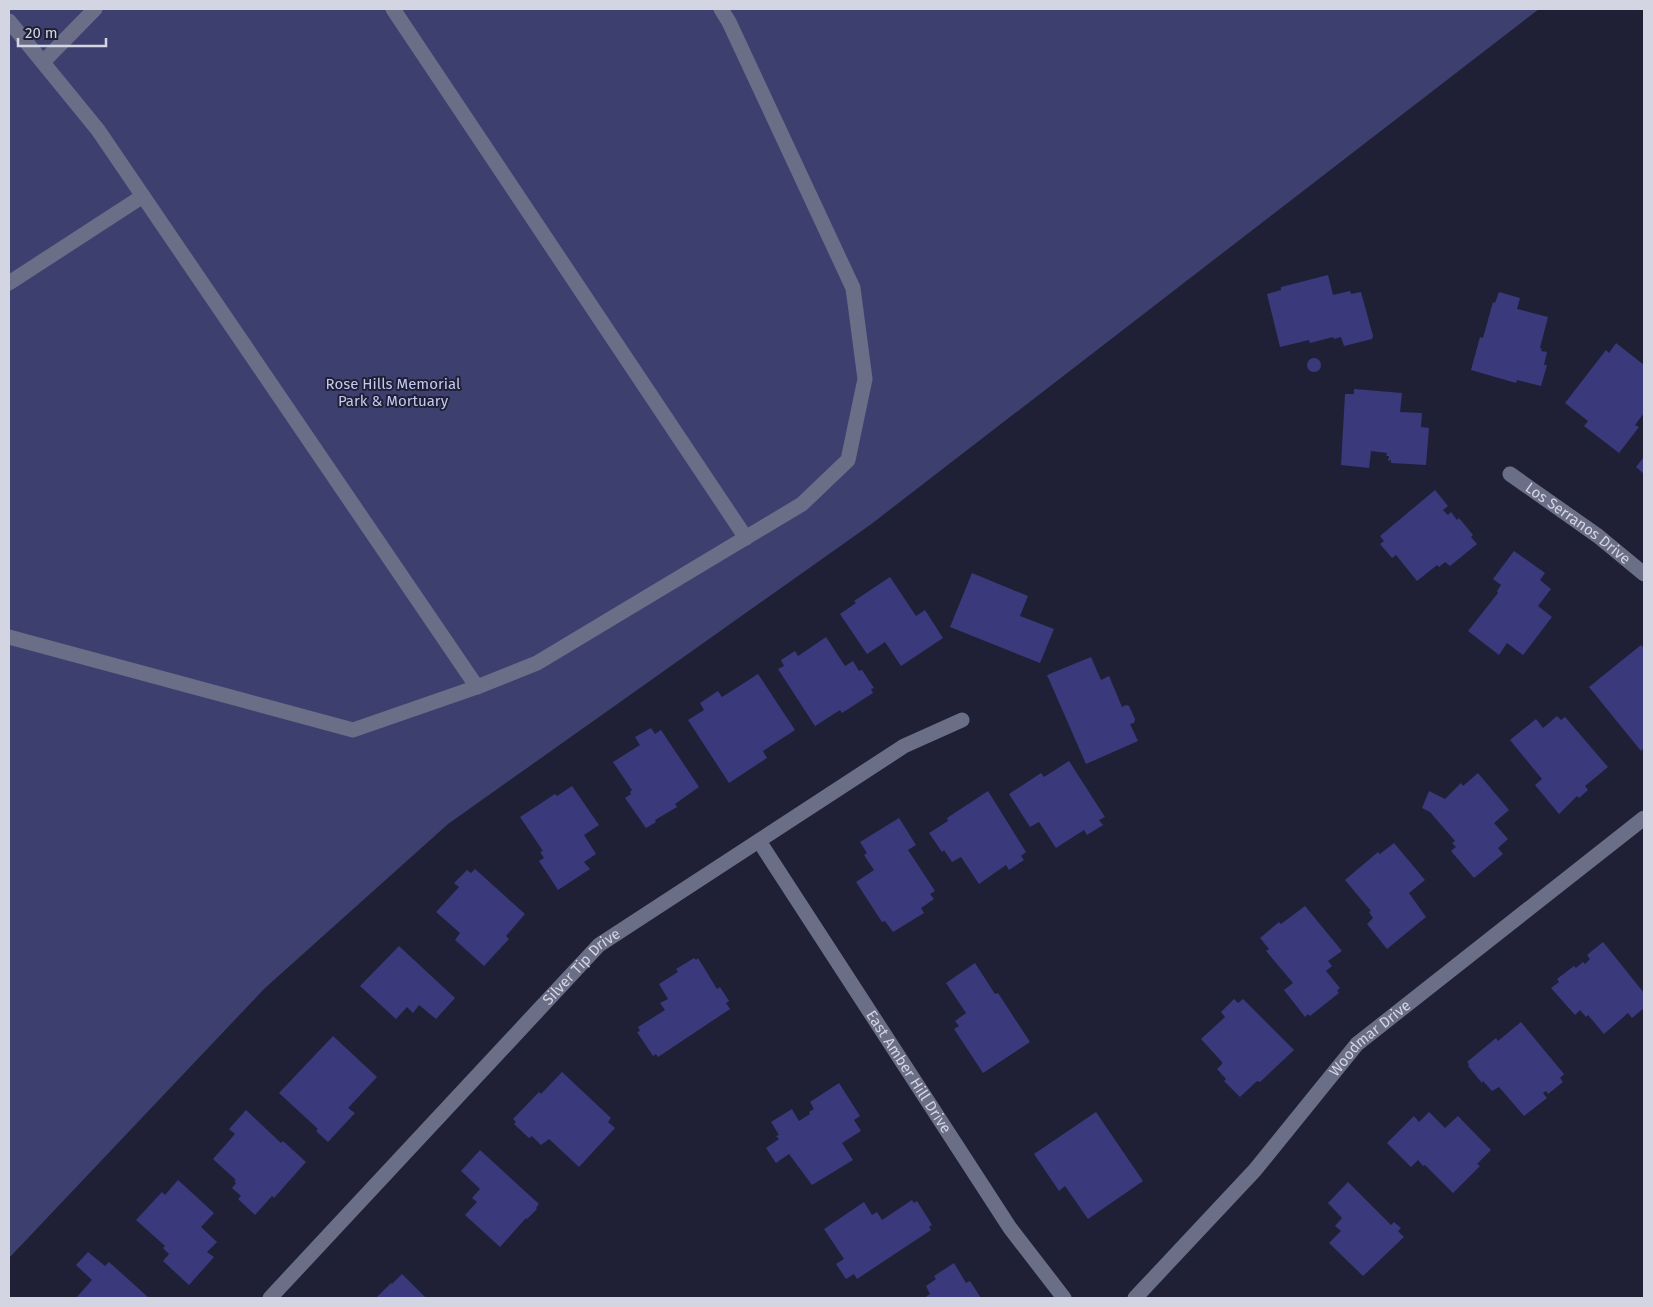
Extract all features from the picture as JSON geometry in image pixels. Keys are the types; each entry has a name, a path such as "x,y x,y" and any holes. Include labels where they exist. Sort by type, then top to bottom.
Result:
{"street":[{"path":"43,62 95,9"},
{"path":"393,9 746,538"},
{"path":"9,637 353,730 477,687 537,663 802,504 848,460 865,379 853,288 729,22 720,9"},
{"path":"9,21 98,130 477,687"},
{"path":"9,283 143,196"},
{"name":"Los Serranos Drive","path":"1510,474 1598,536 1644,574"},
{"name":"Silver Tip Drive","path":"270,1298 598,945 904,746 962,720"},
{"name":"Woodmar Drive","path":"1135,1298 1255,1170 1357,1044 1644,818"},
{"name":"East Amber Hill Drive","path":"759,841 1010,1228 1064,1298"}],"green space":[{"name":"Rose Hills Memorial Park & Mortuary","path":"9,9 1539,9 870,525 448,824 265,988 9,1258"}],"building":[{"path":"1328,275 1333,295 1350,291 1351,294 1361,292 1373,336 1372,339 1344,346 1341,337 1334,339 1333,337 1310,343 1309,340 1280,347 1267,294 1281,290 1281,287"},
{"path":"1499,292 1520,298 1517,309 1548,317 1540,348 1542,349 1541,351 1547,352 1544,365 1547,365 1541,386 1517,380 1516,383 1471,370 1480,337 1483,338 1493,302 1495,303"},
{"path":"1616,343 1644,365 1644,413 1635,425 1639,427 1619,453 1584,426 1588,421 1565,403 1606,350 1609,353"},
{"path":"1311,358 1317,358 1321,365 1317,372 1311,372 1307,368 1307,362"},
{"path":"1354,389 1402,393 1400,412 1422,413 1421,427 1429,428 1426,465 1391,463 1391,460 1388,461 1389,456 1386,456 1387,453 1371,451 1369,468 1341,465 1345,394 1354,394"},
{"path":"1644,457 1644,474 1636,467"},
{"path":"1435,490 1448,506 1443,510 1448,515 1451,512 1457,520 1459,518 1473,535 1471,537 1477,544 1450,566 1445,562 1439,567 1437,565 1417,581 1396,555 1392,558 1380,544 1384,541 1380,536"},
{"path":"1514,551 1545,573 1540,580 1551,589 1538,606 1552,617 1523,655 1507,643 1499,655 1468,631 1498,593 1497,591 1501,585 1493,579"},
{"path":"972,573 1028,596 1020,616 1054,629 1040,663 950,627"},
{"path":"890,577 916,616 925,610 943,638 901,666 885,642 867,654 840,614 856,603 854,601"},
{"path":"826,637 845,666 853,661 859,671 862,670 874,688 871,689 873,693 842,713 840,710 815,726 778,669 784,666 781,660 795,651 798,656"},
{"path":"1641,645 1644,649 1644,748 1641,751 1589,687"},
{"path":"1091,657 1101,680 1109,676 1122,707 1129,706 1135,719 1134,723 1130,724 1138,741 1086,764 1047,675"},
{"path":"758,674 795,730 763,751 767,758 729,783 688,720 704,710 700,703 718,691 722,697"},
{"path":"1557,716 1561,720 1565,717 1608,767 1585,786 1588,790 1579,798 1577,796 1559,814 1535,785 1542,779 1510,740 1536,719 1543,728"},
{"path":"651,728 655,734 661,730 699,787 675,804 677,807 655,820 656,822 646,828 625,798 631,794 632,790 613,762 640,745 635,737"},
{"path":"1069,761 1105,817 1099,820 1103,825 1087,835 1084,830 1056,848 1039,822 1030,827 1009,794 1041,773 1044,777"},
{"path":"1478,773 1509,810 1494,823 1508,839 1498,848 1503,854 1474,878 1451,851 1456,847 1452,843 1455,841 1430,812 1422,808 1429,791 1445,799 1461,783 1463,786"},
{"path":"572,786 599,825 584,835 596,854 584,862 590,869 558,890 539,861 544,858 540,852 543,851 520,817 555,794 557,796"},
{"path":"988,791 1026,852 1021,856 1024,860 1009,870 1006,865 979,884 961,857 952,862 944,850 942,852 929,833 948,821 947,818"},
{"path":"899,818 916,845 908,850 935,891 930,894 934,899 921,908 924,913 893,932 885,921 882,922 856,882 874,870 864,855 867,853 860,842"},
{"path":"1394,843 1425,880 1409,893 1426,917 1387,949 1367,924 1373,918 1369,912 1371,911 1345,880 1378,852 1380,854"},
{"path":"475,869 525,914 506,936 509,939 484,966 455,940 460,933 436,912 459,887 454,883 467,870 471,873"},
{"path":"1305,906 1342,951 1328,961 1332,966 1326,971 1340,988 1337,991 1339,993 1310,1016 1308,1014 1305,1017 1284,990 1293,983 1266,951 1269,949 1260,938 1279,922 1281,924"},
{"path":"1603,942 1644,993 1644,1008 1632,1018 1628,1013 1604,1034 1588,1015 1586,1017 1580,1010 1575,1015 1551,988 1559,982 1557,979 1574,966 1576,968 1583,962 1585,964 1590,959 1587,955"},
{"path":"399,946 455,998 436,1019 419,1005 413,1013 407,1007 396,1019 360,986"},
{"path":"694,958 696,960 698,958 717,989 720,987 729,1001 726,1003 730,1009 658,1057 656,1054 653,1056 637,1032 640,1031 638,1027 665,1010 660,1003 668,999 659,984 678,972 676,969"},
{"path":"975,963 995,994 998,993 1030,1042 983,1073 954,1029 959,1026 955,1021 966,1013 946,983"},
{"path":"1234,999 1238,1003 1243,999 1294,1050 1260,1082 1257,1081 1240,1097 1224,1081 1226,1079 1217,1069 1222,1062 1201,1039 1225,1017 1221,1012"},
{"path":"1521,1022 1564,1074 1560,1078 1563,1082 1548,1094 1546,1091 1543,1093 1547,1098 1524,1116 1499,1087 1492,1091 1483,1081 1482,1083 1468,1066 1467,1062 1496,1038 1498,1041"},
{"path":"333,1036 377,1077 348,1108 355,1113 328,1142 316,1131 318,1129 279,1093"},
{"path":"562,1072 611,1118 608,1122 615,1128 579,1167 549,1139 541,1145 532,1136 529,1138 514,1124 516,1122 513,1119"},
{"path":"839,1083 860,1116 854,1120 861,1131 842,1143 853,1160 812,1185 789,1154 776,1163 766,1148 779,1139 776,1136 779,1135 771,1122 792,1109 799,1121 814,1109 810,1102"},
{"path":"246,1110 281,1143 283,1141 306,1162 274,1198 272,1196 255,1215 238,1199 241,1196 232,1188 236,1180 213,1159 235,1134 229,1129"},
{"path":"1096,1112 1143,1181 1088,1219 1065,1186 1059,1191 1034,1154"},
{"path":"1429,1112 1445,1128 1458,1116 1491,1150 1477,1164 1480,1166 1453,1193 1425,1165 1423,1166 1418,1160 1411,1167 1387,1143 1414,1116 1419,1122"},
{"path":"480,1150 539,1204 537,1209 526,1218 500,1247 465,1215 477,1202 472,1198 480,1189 461,1171"},
{"path":"178,1180 214,1213 201,1227 217,1242 207,1252 214,1257 189,1285 163,1261 169,1254 163,1248 165,1246 136,1220 162,1192 165,1195"},
{"path":"1348,1182 1391,1225 1394,1222 1401,1228 1398,1231 1404,1237 1363,1276 1329,1243 1341,1231 1335,1226 1342,1218 1328,1203"},
{"path":"912,1200 914,1203 917,1201 932,1225 929,1227 931,1230 857,1279 854,1274 846,1279 836,1264 844,1259 824,1229 864,1202 872,1215 877,1212 882,1220"},
{"path":"88,1252 105,1266 109,1262 149,1298 76,1298 92,1280 76,1265"},
{"path":"954,1263 966,1283 970,1281 981,1298 924,1298 930,1294 926,1286 936,1279 934,1276"},
{"path":"402,1274 426,1298 376,1298 391,1283"}]}
